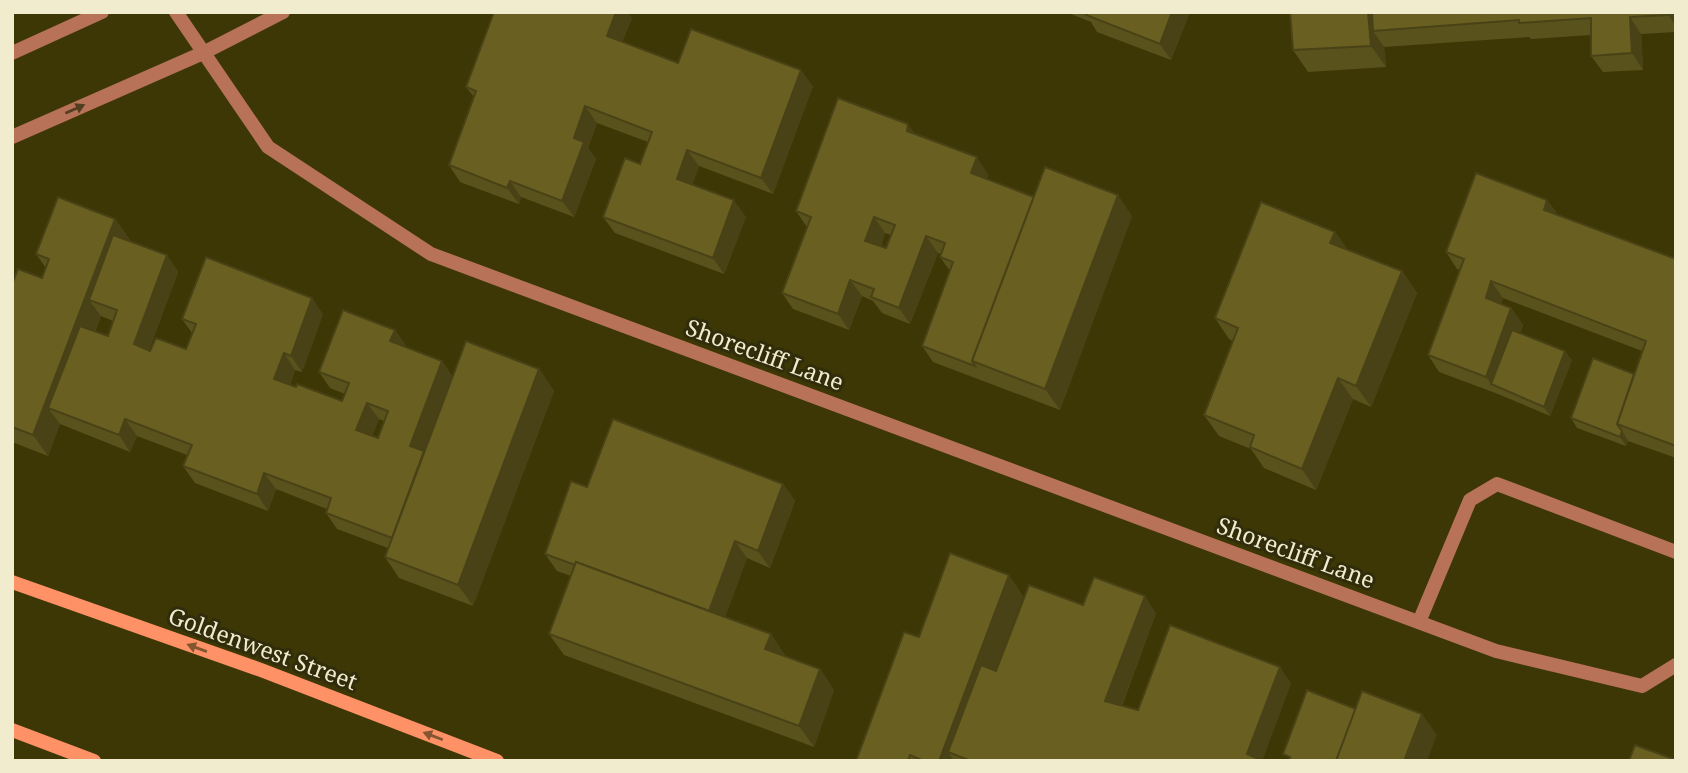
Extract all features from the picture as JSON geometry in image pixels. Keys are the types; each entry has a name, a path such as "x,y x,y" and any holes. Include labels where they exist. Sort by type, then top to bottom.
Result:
{"main road":[{"name":"Goldenwest Street","path":"12,582 261,670 497,761"},
{"path":"12,730 94,761"}],"street":[{"path":"12,53 102,12"},
{"name":"Shorecliff Lane","path":"176,12 268,147 431,254 1496,651 1642,686 1676,665"},
{"path":"12,137 203,53 283,12"},
{"path":"1419,622 1470,500 1497,484 1676,552"}],"building":[{"path":"494,12 616,12 607,36 678,63 691,29 801,70 761,178 687,150 677,179 734,200 713,258 603,217 625,158 640,164 652,132 585,106 574,138 584,142 562,201 510,181 507,188 449,165 476,91 466,87"},
{"path":"1087,12 1172,12 1160,44 1086,15"},
{"path":"1290,12 1368,12 1371,46 1293,50"},
{"path":"1372,12 1668,12 1668,15 1630,17 1632,53 1591,56 1591,18 1519,23 1519,20 1373,31"},
{"path":"838,98 908,124 907,131 977,157 971,173 1034,197 972,361 975,366 922,346 953,262 940,257 945,243 926,236 899,308 871,297 874,289 850,280 838,314 782,293 811,217 796,211","holes":["874,217 895,225 886,248 865,241"]},
{"path":"1045,167 1118,195 1045,389 972,361"},
{"path":"1476,173 1547,200 1544,210 1676,259 1676,446 1617,424 1646,341 1491,281 1486,298 1511,308 1486,377 1428,355 1464,259 1446,252"},
{"path":"58,197 115,219 33,435 12,427 12,285 18,269 42,278 49,259 36,254"},
{"path":"1261,202 1335,232 1330,243 1402,271 1356,386 1338,378 1302,469 1250,447 1254,435 1204,415 1238,328 1215,318"},
{"path":"113,235 167,255 134,344 150,351 156,338 186,349 196,324 182,319 206,257 312,298 291,356 284,353 274,379 296,387 297,384 342,401 349,383 319,372 343,310 395,330 390,341 442,361 410,446 424,451 392,538 326,513 331,498 264,473 257,494 183,466 192,445 125,419 119,435 48,408 80,326 108,336 117,310 89,300","holes":["367,403 388,411 378,438 356,430"]},
{"path":"1512,330 1565,351 1544,407 1491,384"},
{"path":"466,341 539,369 458,585 385,557"},
{"path":"1593,358 1634,374 1617,424 1622,431 1620,437 1571,418"},
{"path":"613,419 783,484 758,551 735,541 709,611 576,562 575,565 545,554 571,481 587,487"},
{"path":"950,553 1009,575 939,761 924,761 910,755 908,761 856,761 904,632 919,637"},
{"path":"576,562 771,634 765,649 820,669 799,726 549,634"},
{"path":"1094,577 1145,596 1105,701 1138,710 1170,625 1280,667 1247,754 1261,761 971,761 948,752 981,665 996,671 1029,585 1083,605"},
{"path":"1307,690 1356,709 1336,761 1289,761 1290,757 1283,754"},
{"path":"1362,691 1422,714 1404,761 1336,761"},
{"path":"1635,745 1676,760 1676,761 1629,761"}]}
